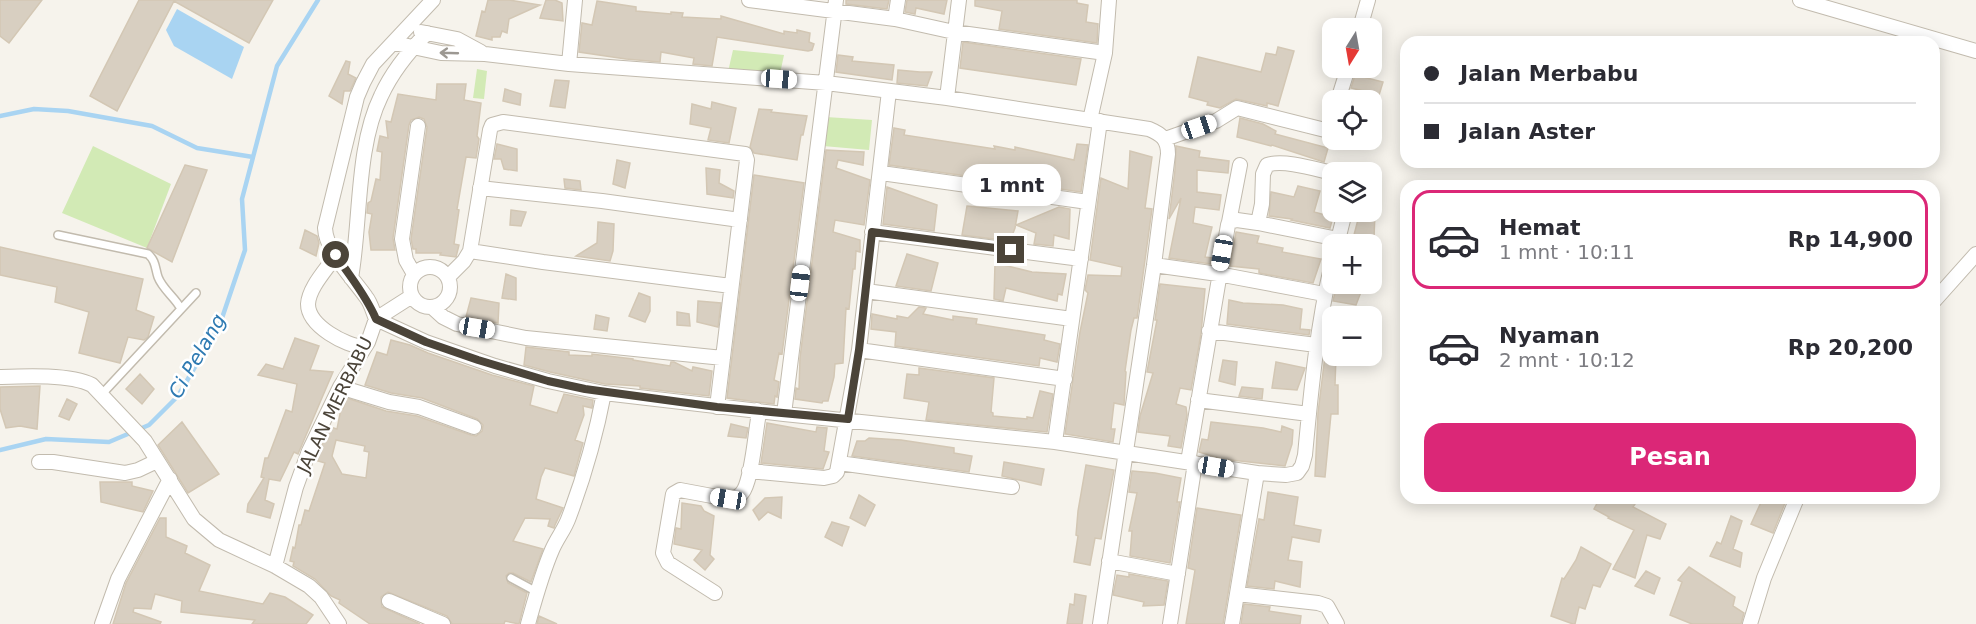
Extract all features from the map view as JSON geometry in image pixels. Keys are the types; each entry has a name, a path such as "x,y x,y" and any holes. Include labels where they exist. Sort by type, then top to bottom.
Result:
{"street":[{"name":"JALAN MERBABU","path":"275,566 296,487 309,451 340,387 364,347 376,319 367,298 351,278 325,237 325,228 357,97 374,64 433,0"},
{"path":"569,64 574,0"},
{"path":"749,0 835,5 954,32 1105,53"},
{"path":"895,19 898,0"},
{"path":"947,98 959,0"},
{"path":"1055,442 1088,202 1109,0"},
{"path":"1362,18 1368,0"},
{"path":"1800,0 1924,36"},
{"path":"784,414 835,5"},
{"path":"407,29 457,39 485,54"},
{"path":"351,278 364,161 370,129 380,98 394,72 427,33"},
{"path":"1940,41 1976,51"},
{"path":"394,43 441,53 485,54 569,64 826,83 947,98 1149,129 1158,133 1165,139 1168,154 1154,265 1100,624"},
{"path":"749,471 829,478 837,472 859,350 889,91"},
{"path":"1165,139 1216,121 1237,108 1322,130"},
{"path":"448,277 464,261 470,251 490,130 496,123 514,123 745,154 747,160 717,407"},
{"path":"414,274 406,260 402,239 418,126"},
{"path":"1258,223 1262,204 1263,174 1267,165 1276,163 1322,171"},
{"path":"1170,624 1192,463 1198,400 1218,274 1240,165"},
{"path":"881,173 1088,202"},
{"path":"480,188 602,201 740,220"},
{"path":"1229,222 1237,220 1258,223 1322,238"},
{"path":"872,232 1081,259"},
{"path":"470,251 731,286"},
{"path":"1940,294 1976,254"},
{"path":"336,255 312,291 308,305 316,321 327,332 353,346 364,347"},
{"path":"1154,265 1218,274 1322,294"},
{"path":"428,267 436,267 443,271 451,285 446,299 432,307 424,306 412,296 410,289 414,274 428,267"},
{"path":"866,291 1072,319"},
{"path":"376,319 426,342 495,366 548,381 604,393 1055,442 1257,473 1286,475 1297,473 1305,455 1316,345 1324,294"},
{"path":"376,319 412,296"},
{"path":"432,307 442,317 457,324 526,338 723,358"},
{"path":"1209,331 1316,345"},
{"path":"859,350 1065,379"},
{"path":"0,377 61,378 84,381 92,385 145,441 194,519 219,540 275,566 309,586 321,597 339,624"},
{"path":"340,387 389,402 419,407 474,427"},
{"path":"528,624 553,548 568,520 578,492 595,438 604,393"},
{"path":"1198,400 1309,414"},
{"path":"715,593 668,563 663,554 673,494 680,490 728,499 736,498 745,489 758,419 757,410"},
{"path":"39,462 125,473 138,470 157,460"},
{"path":"839,463 1012,487"},
{"path":"1232,624 1257,473"},
{"path":"102,624 118,579 170,479"},
{"path":"1750,624 1764,578 1795,504"},
{"path":"1109,561 1178,574"},
{"path":"1237,594 1318,603 1327,606 1337,624"},
{"path":"389,601 443,624"}],"lane":[{"path":"58,235 153,258 158,277 169,295 177,300 181,309"},
{"path":"105,397 196,293"},
{"path":"511,578 537,592"}],"green space":[{"path":"733,50 784,55 778,83 727,76"},
{"path":"477,69 487,71 484,99 473,98"},
{"path":"826,117 872,120 869,150 823,146"},
{"path":"93,146 171,184 147,248 62,213"}],"water":[{"path":"177,9 244,47 232,79 174,46 166,30"}],"building":[{"path":"0,0 42,0 9,43 0,36"},
{"path":"139,0 273,0 249,43 174,1 117,111 90,96"},
{"path":"488,0 509,0 540,5 509,19 507,33 502,31 500,37 492,37 492,40 476,36 482,11 485,12"},
{"path":"546,0 562,3 563,21 540,18"},
{"path":"846,0 889,0 887,9 846,4"},
{"path":"907,0 947,0 944,14 916,8 915,14 905,12"},
{"path":"975,0 1077,0 1077,3 1088,5 1086,22 1098,24 1097,43 999,29 1002,11 975,6"},
{"path":"597,1 636,7 636,11 683,13 682,17 721,19 721,16 784,34 784,31 797,33 797,30 810,33 809,42 814,44 812,50 808,51 717,37 712,66 693,64 694,58 661,52 660,62 579,52 582,23 592,25"},
{"path":"963,42 1081,59 1076,85 960,68"},
{"path":"1278,47 1294,51 1278,106 1267,103 1267,106 1236,99 1220,108 1189,97 1198,57 1261,72 1266,53 1276,55"},
{"path":"838,55 853,57 852,61 894,65 892,80 836,72"},
{"path":"346,61 350,62 348,74 356,78 350,91 344,91 342,104 329,96"},
{"path":"898,70 932,72 927,86 897,83"},
{"path":"1354,78 1383,82 1381,90 1351,88"},
{"path":"555,80 569,81 565,108 550,106"},
{"path":"437,84 466,84 464,100 481,103 476,158 466,157 457,209 459,210 454,244 459,245 456,257 440,255 441,253 416,253 416,249 413,249 411,239 427,127 424,119 419,117 411,120 409,125 393,238 395,250 371,250 369,232 372,214 367,213 376,179 380,180 382,152 377,151 380,136 388,138 386,121 391,122 398,94 436,100"},
{"path":"505,89 521,94 520,105 503,101"},
{"path":"712,102 736,108 729,143 708,140 711,128 690,124 692,104 711,109"},
{"path":"759,109 807,116 797,160 754,153 750,147"},
{"path":"1240,118 1263,124 1276,131 1275,134 1322,146 1322,150 1327,150 1324,162 1272,145 1237,137"},
{"path":"894,128 905,130 904,135 995,149 994,146 1015,150 1015,147 1074,160 1077,144 1088,145 1081,192 889,165"},
{"path":"497,144 517,149 517,171 504,169 501,159 494,159"},
{"path":"1176,146 1200,151 1199,157 1229,161 1228,173 1197,170 1197,192 1221,195 1219,210 1195,207 1193,223 1212,227 1205,257 1212,258 1211,264 1169,258 1181,198 1169,219"},
{"path":"826,150 864,152 863,165 838,160 836,168 870,180 864,225 835,220 833,232 860,240 860,252 856,251 849,309 846,308 843,363 835,364 828,401 822,403 795,399 796,388 799,389 800,358"},
{"path":"1130,151 1152,157 1145,208 1152,209 1137,318 1134,318 1131,330 1125,371 1124,405 1114,403 1111,429 1115,429 1113,442 1065,434 1088,293 1085,290 1088,275 1121,276 1122,267 1090,260 1101,178 1128,189"},
{"path":"617,160 630,163 625,188 613,184"},
{"path":"185,165 207,170 172,262 147,248"},
{"path":"706,168 720,170 719,183 734,191 733,198 707,194"},
{"path":"754,175 804,183 782,354 779,353 774,380 779,382 774,404 727,398"},
{"path":"564,179 580,181 581,190 565,188"},
{"path":"1298,186 1320,191 1314,212 1322,214 1322,222 1332,222 1330,228 1269,216 1271,192 1294,197"},
{"path":"887,187 937,205 934,231 883,224"},
{"path":"967,206 1018,211 1010,241 962,235"},
{"path":"1059,207 1070,209 1069,239 1054,235 1053,246 1034,244 1036,233 1016,225"},
{"path":"511,210 526,212 521,226 510,225"},
{"path":"598,222 614,224 613,251 610,261 576,256 597,243"},
{"path":"1357,222 1375,222 1374,234 1354,234"},
{"path":"305,230 317,236 319,243 316,256 300,248"},
{"path":"1236,232 1259,236 1257,243 1283,248 1282,252 1321,259 1313,283 1259,273 1259,269 1230,266"},
{"path":"0,247 143,279 136,310 154,317 148,337 144,340 128,337 120,363 79,353 89,312 55,302 57,287 0,275"},
{"path":"907,254 938,263 931,291 896,286"},
{"path":"995,263 1032,272 1066,274 1062,295 1058,294 1057,301 1006,288 1003,301 994,299"},
{"path":"506,274 516,278 516,300 502,298"},
{"path":"1160,284 1205,289 1201,334 1191,390 1180,388 1176,404 1186,407 1187,415 1181,448 1168,446 1170,436 1138,432 1140,416 1153,373 1147,372 1157,320 1155,320"},
{"path":"639,293 650,297 650,311 645,322 629,316"},
{"path":"1335,294 1360,294 1356,305 1333,301"},
{"path":"471,298 499,303 498,323 466,317"},
{"path":"1229,300 1302,309 1300,329 1310,330 1309,335 1227,324"},
{"path":"698,301 721,303 718,327 697,322"},
{"path":"919,307 926,308 923,314 953,320 953,316 977,319 976,324 1045,335 1044,340 1060,344 1057,362 1040,358 1039,366 895,346 896,332 871,329 872,314 897,319 897,316 908,318"},
{"path":"677,312 689,314 690,326 677,325"},
{"path":"596,315 609,318 607,331 594,329"},
{"path":"295,338 319,346 310,370 333,372 298,454 294,452 280,481 269,479 265,500 274,504 270,518 247,512 248,504 264,478 261,477 265,458 268,458 286,410 292,412 297,384 258,375 266,364 283,369"},
{"path":"391,340 492,375 534,386 530,405 557,413 564,394 593,400 592,408 583,406 584,415 575,440 583,443 574,476 545,468 541,477 536,499 563,508 554,528 548,526 550,519 525,518 513,541 543,549 531,582 513,573 506,576 508,583 527,593 519,624 505,621 504,624 452,624 447,616 388,592 381,597 382,607 420,624 370,624 339,603 340,600 331,596 315,579 293,566 294,562 290,561 299,525 301,525 305,510 309,511 325,463 315,460 330,427 337,429 341,409 347,398 386,411 417,416 471,435 476,436 482,431 483,425 477,419 422,398 391,393 365,385 377,352 387,355","holes":["336,440 365,446 364,451 369,452 366,478 342,474 332,456"]},
{"path":"526,347 569,352 569,355 592,356 592,354 670,366 671,362 674,362 692,371 693,367 712,371 709,396 640,388 640,386 605,384 550,372 524,365"},
{"path":"1223,360 1237,362 1235,385 1219,381"},
{"path":"1276,362 1305,368 1297,390 1272,388"},
{"path":"1324,366 1336,366 1338,414 1331,414 1325,477 1315,476 1318,413"},
{"path":"919,368 994,378 991,412 993,416 1033,418 1040,391 1053,394 1047,432 926,420 929,402 904,398 907,374 919,375"},
{"path":"140,374 154,389 142,404 126,389"},
{"path":"40,386 37,429 20,426 6,428 0,409 0,387"},
{"path":"1242,387 1263,389 1262,399 1239,396"},
{"path":"67,399 77,404 69,420 59,416"},
{"path":"182,422 219,474 188,493 158,445"},
{"path":"1211,422 1281,432 1282,426 1293,430 1292,444 1285,466 1222,459 1199,452 1202,439 1208,440"},
{"path":"767,423 816,432 817,427 827,428 824,451 829,452 823,469 761,463"},
{"path":"731,424 748,428 746,438 728,436"},
{"path":"869,438 954,448 954,453 972,456 969,472 852,456 857,441 865,441"},
{"path":"1004,462 1044,469 1041,485 1002,476"},
{"path":"1086,465 1114,470 1101,539 1095,538 1090,565 1074,562 1078,536 1076,535 1078,511"},
{"path":"1132,471 1181,478 1177,502 1180,502 1170,563 1130,556 1132,531 1129,531 1137,493 1129,492"},
{"path":"100,482 132,482 132,486 153,491 143,512 101,502"},
{"path":"1268,492 1298,497 1294,525 1321,530 1319,542 1292,537 1288,560 1302,562 1300,587 1275,581 1274,589 1247,586 1259,519 1264,520"},
{"path":"859,495 875,505 865,526 850,518"},
{"path":"782,497 781,518 768,512 759,520 753,510 765,498"},
{"path":"682,503 701,506 704,511 714,516 710,555 714,559 705,570 694,560 702,550 674,544 676,528 681,529"},
{"path":"1597,504 1635,504 1633,507 1666,524 1660,539 1647,535 1635,578 1613,569 1634,530 1594,509"},
{"path":"1760,504 1785,504 1773,533 1751,524"},
{"path":"1197,508 1241,515 1223,624 1186,624 1195,570 1188,568"},
{"path":"1731,516 1742,521 1733,549 1742,553 1740,567 1710,556 1717,542 1721,544"},
{"path":"160,518 166,518 166,537 187,546 185,553 210,565 199,591 263,604 270,593 285,597 313,615 306,624 252,624 255,620 181,612 182,601 155,594 151,609 134,608 133,612 161,622 160,624 113,624 126,583"},
{"path":"832,522 849,527 842,546 825,537"},
{"path":"1581,547 1611,564 1600,587 1593,585 1585,609 1579,607 1575,624 1573,624 1551,616 1562,578 1564,579 1576,560"},
{"path":"1689,567 1735,597 1733,606 1744,613 1741,624 1692,624 1670,615 1682,582 1678,580"},
{"path":"1646,571 1660,578 1654,594 1635,586"},
{"path":"1129,574 1168,581 1164,605 1143,606 1144,602 1113,595 1117,575 1129,577"},
{"path":"1075,594 1086,596 1082,624 1067,624 1070,604 1074,605"},
{"path":"1244,604 1270,607 1269,611 1301,616 1300,624 1241,624"},
{"path":"539,616 557,624 537,624"}],"waterway":[{"name":"Ci Pelang","path":"0,450 46,439 109,442 149,425 178,396 220,324 245,250 242,199 277,66 318,0"},
{"path":"0,116 34,109 68,111 152,126 197,148 253,157"}],"route":[{"path":"336,255 367,298 376,319 426,342 495,366 548,381 604,393 717,407 848,419 859,350 872,232 1011,250"}]}
